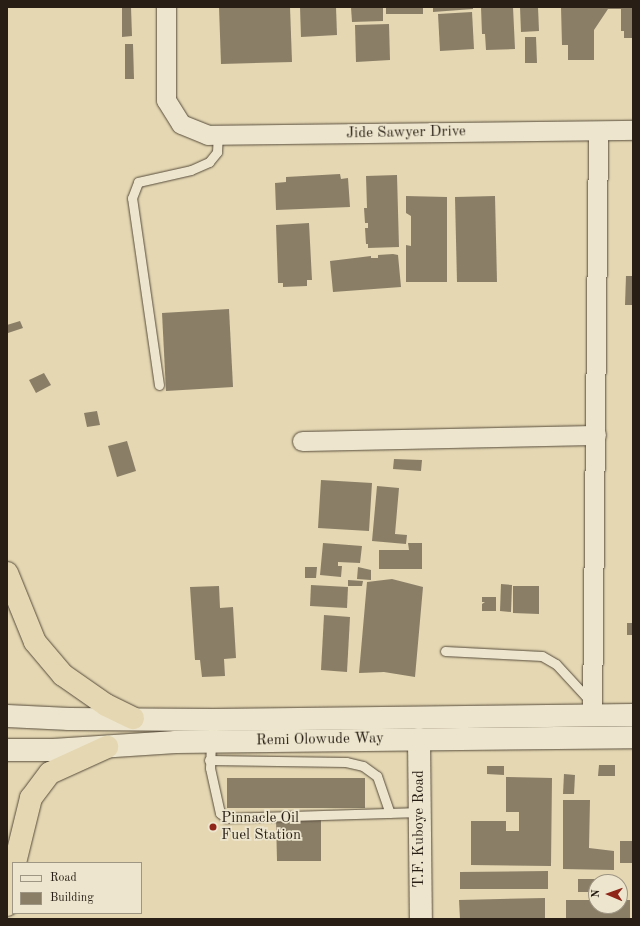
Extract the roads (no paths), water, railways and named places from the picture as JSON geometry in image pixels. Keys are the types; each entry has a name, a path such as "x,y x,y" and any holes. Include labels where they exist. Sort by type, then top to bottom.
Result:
{"highway":[{"path":"7,573 35,642 59,670 106,705 134,718"},
{"path":"15,862 31,798 50,773 107,747"},
{"path":"7,905 12,878"}],"main road":[{"name":"Remi Olowude Way","path":"7,716 69,719 134,718 214,720 592,710 633,715"},
{"name":"Remi Olowude Way","path":"7,750 107,747 176,742 210,751 419,739 633,737"},
{"name":"T.F. Kuboye Road","path":"419,739 421,919"}],"street":[{"name":"Jide Sawyer Drive","path":"166,7 166,100 181,124 208,135 633,130"},
{"path":"592,710 598,131"},
{"path":"302,441 596,435"}],"lane":[{"path":"158,385 132,198 138,182 191,170 209,162 217,152 218,135"},
{"path":"446,651 542,656 556,664 592,710"},
{"path":"214,720 210,751 220,813 226,818 420,812"},
{"path":"210,751 346,762 363,766 376,776 390,813"}],"place":[{"name":"Pinnacle Oil Fuel Station","path":"213,827"}]}
